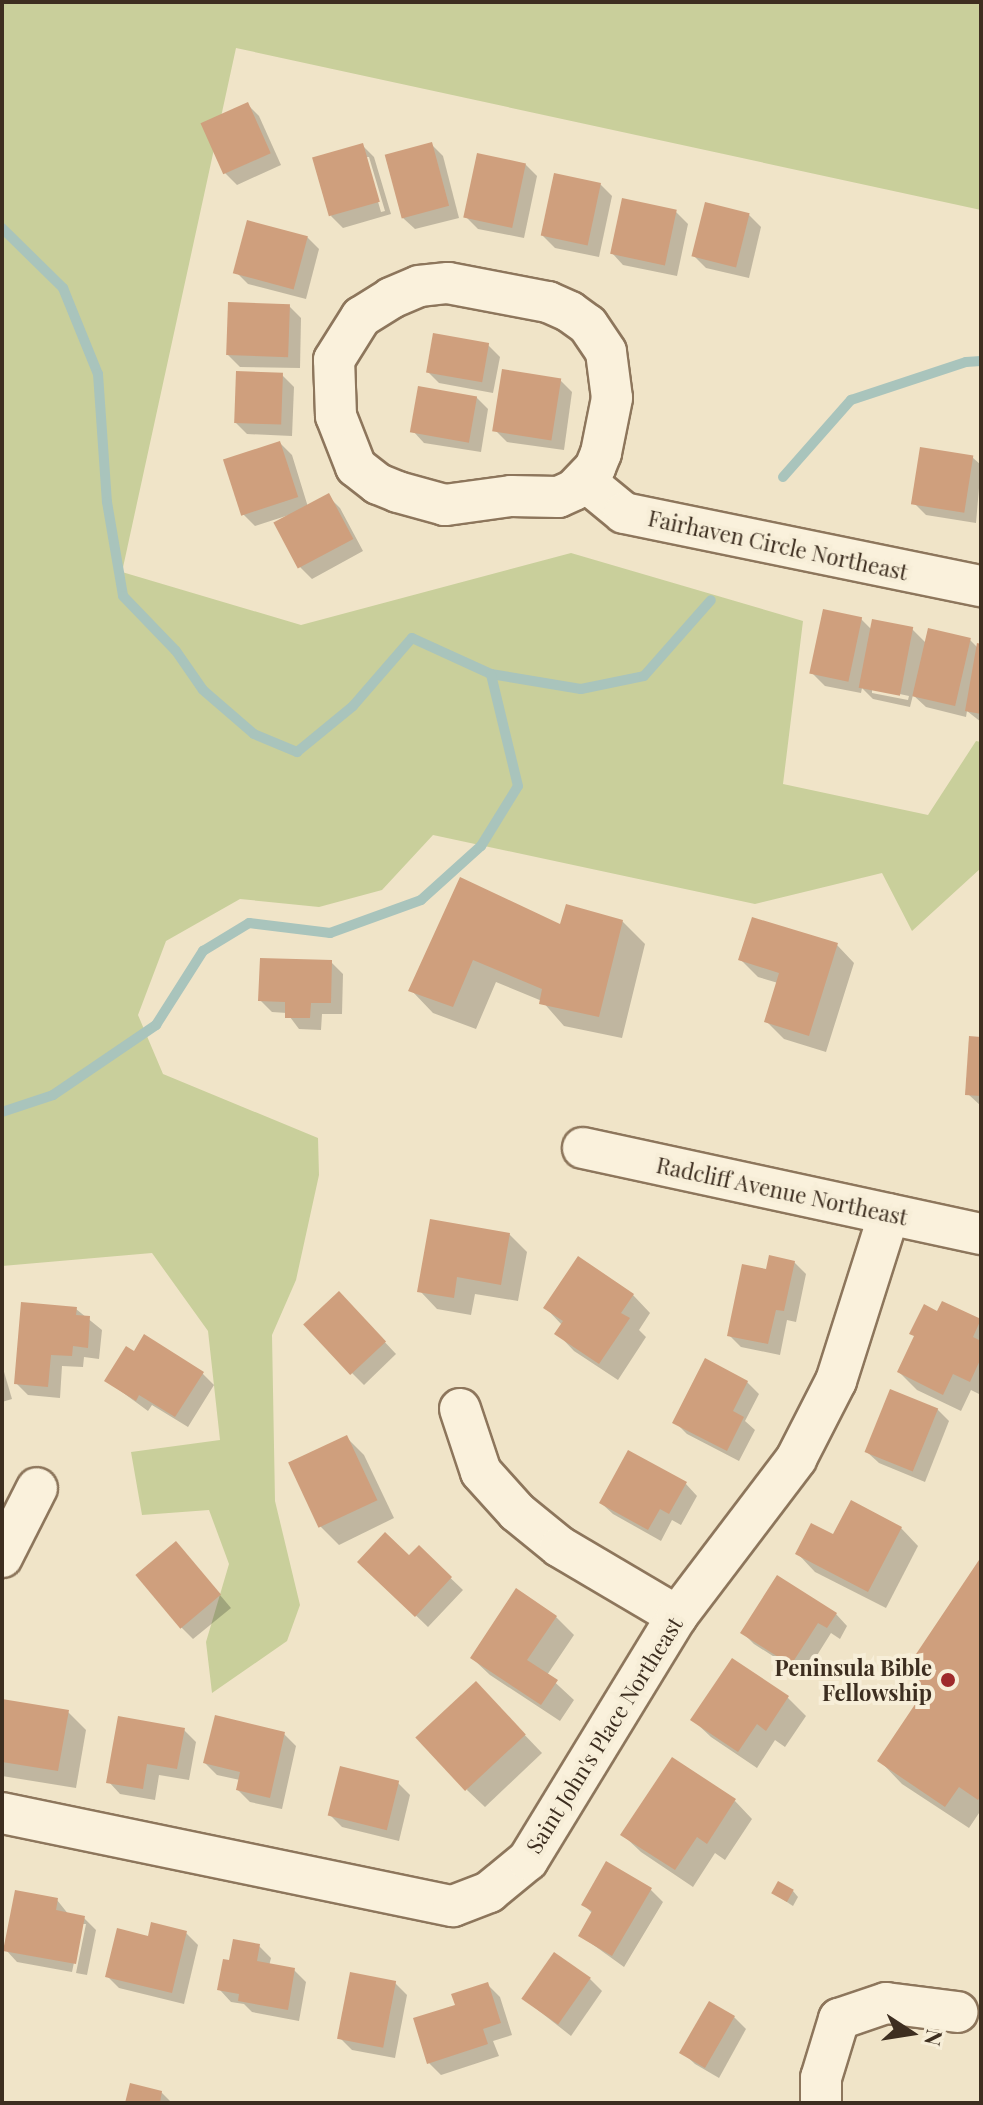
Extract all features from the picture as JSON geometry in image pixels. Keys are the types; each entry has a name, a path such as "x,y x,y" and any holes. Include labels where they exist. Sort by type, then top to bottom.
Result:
{"street":[{"path":"448,283 548,302 570,312 588,325 606,352 612,376 612,398 601,453 585,481 558,497 511,496 445,505 378,484 356,467 336,416 334,360 347,336 361,317 391,298 419,286 448,283"},
{"name":"Fairhaven Circle Northeast","path":"585,481 624,513 981,586"},
{"name":"Radcliff Avenue Northeast","path":"583,1148 981,1234"},
{"name":"Saint John's Place Northeast","path":"2,1813 453,1906 489,1892 528,1860 677,1616 796,1459 836,1381 889,1214"},
{"path":"460,1409 481,1472 517,1512 560,1547 677,1616"},
{"path":"2,1557 37,1488"},
{"path":"821,2103 821,2078 839,2019 886,2003 957,2012"}],"green space":[{"path":"2,2 981,2 981,210 236,48 122,572 301,625 571,553 803,621 783,784 928,815 976,741 981,742 981,868 912,931 882,873 755,904 433,835 382,890 319,907 240,899 166,941 138,1015 163,1074 318,1138 319,1175 296,1280 272,1335 275,1501 300,1605 287,1641 212,1693 206,1642 229,1564 209,1510 142,1515 131,1452 220,1440 208,1331 152,1253 2,1266"}],"building":[{"path":"248,102 271,153 223,174 200,123"},
{"path":"432,142 449,206 402,218 385,155"},
{"path":"363,143 380,202 329,216 312,158"},
{"path":"477,153 526,163 512,228 463,218"},
{"path":"554,173 601,183 588,246 541,236"},
{"path":"622,198 677,210 665,265 610,254"},
{"path":"705,202 750,213 736,267 691,256"},
{"path":"247,220 308,236 294,289 233,273"},
{"path":"228,302 290,304 288,357 226,355"},
{"path":"433,333 489,343 482,382 426,372"},
{"path":"502,369 561,378 551,441 492,431"},
{"path":"236,371 283,373 281,425 234,423"},
{"path":"418,386 477,396 469,443 410,432"},
{"path":"280,441 298,497 241,516 223,460"},
{"path":"920,447 973,455 964,513 911,504"},
{"path":"329,493 353,539 298,568 273,523"},
{"path":"823,609 862,617 848,682 809,674"},
{"path":"872,619 913,627 900,696 859,688"},
{"path":"928,628 971,638 955,706 912,696"},
{"path":"977,643 981,644 981,714 965,711"},
{"path":"460,877 560,924 566,904 623,920 599,1017 539,1004 542,989 473,960 453,1007 408,991"},
{"path":"752,917 838,943 809,1036 764,1022 779,973 738,960"},
{"path":"260,958 332,960 331,1003 311,1003 310,1018 285,1018 285,1002 258,1001"},
{"path":"969,1036 981,1037 981,1096 965,1095"},
{"path":"430,1219 510,1233 501,1285 457,1277 454,1298 417,1292"},
{"path":"769,1255 795,1261 784,1311 776,1310 768,1344 727,1336 742,1264 766,1269"},
{"path":"578,1256 634,1294 621,1313 630,1318 599,1364 554,1334 563,1321 543,1308"},
{"path":"339,1291 386,1341 350,1375 303,1324"},
{"path":"942,1301 981,1319 973,1337 981,1341 981,1358 970,1382 953,1374 943,1395 897,1372 914,1336 909,1334 924,1304 937,1311"},
{"path":"21,1302 77,1307 76,1315 90,1316 88,1348 73,1346 72,1356 51,1355 48,1387 14,1384"},
{"path":"144,1334 204,1372 175,1417 139,1395 136,1401 104,1381 126,1346 134,1351"},
{"path":"705,1358 748,1381 733,1411 744,1417 727,1451 672,1423"},
{"path":"890,1389 938,1408 913,1472 865,1452"},
{"path":"347,1435 377,1500 319,1528 288,1462"},
{"path":"628,1450 687,1482 669,1514 660,1509 648,1530 599,1503"},
{"path":"851,1500 902,1527 868,1592 795,1554 811,1523 833,1534"},
{"path":"385,1532 409,1555 419,1545 452,1577 415,1617 357,1562"},
{"path":"176,1541 221,1595 180,1629 135,1575"},
{"name":"Peninsula Bible Fellowship","path":"981,1557 981,1795 978,1800 959,1787 945,1807 877,1761 926,1688 904,1672"},
{"path":"777,1575 837,1613 827,1628 818,1623 791,1665 740,1633"},
{"path":"516,1588 557,1616 527,1660 558,1680 541,1705 470,1658"},
{"path":"732,1658 789,1696 766,1731 757,1724 738,1752 690,1720"},
{"path":"476,1681 526,1734 465,1791 415,1738"},
{"path":"2,1699 69,1710 58,1771 2,1762"},
{"path":"215,1715 285,1732 270,1798 236,1790 240,1772 203,1763"},
{"path":"118,1716 185,1728 177,1769 147,1764 143,1789 106,1783"},
{"path":"672,1757 736,1799 707,1844 697,1837 675,1870 620,1835"},
{"path":"340,1766 399,1781 387,1830 328,1815"},
{"path":"606,1861 652,1888 612,1956 578,1936 592,1911 581,1905"},
{"path":"778,1881 794,1890 787,1902 771,1893"},
{"path":"15,1890 58,1898 56,1910 85,1916 76,1964 3,1951"},
{"path":"151,1922 187,1931 172,1993 105,1977 117,1928 148,1936"},
{"path":"233,1939 260,1944 257,1961 295,1968 288,2010 238,2001 239,1994 217,1990 223,1959 229,1960"},
{"path":"554,1952 591,1978 558,2025 521,1999"},
{"path":"350,1972 396,1981 383,2048 337,2039"},
{"path":"488,1982 501,2023 483,2029 488,2044 427,2064 413,2018 455,2005 451,1994"},
{"path":"709,2001 735,2016 705,2068 679,2053"},
{"path":"130,2083 162,2091 160,2103 125,2103"}],"waterway":[{"path":"2,228 63,288 98,374 107,502 123,596 176,651 203,690 254,734 297,752 353,706 412,638 491,674 581,689 644,676 711,600"},
{"path":"783,477 851,400 966,362 981,361"},
{"path":"2,1112 53,1095 156,1025 203,951 249,923 330,933 421,900 481,846 518,786 491,674"}],"place":[{"name":"Peninsula Bible Fellowship","path":"948,1680"}]}
